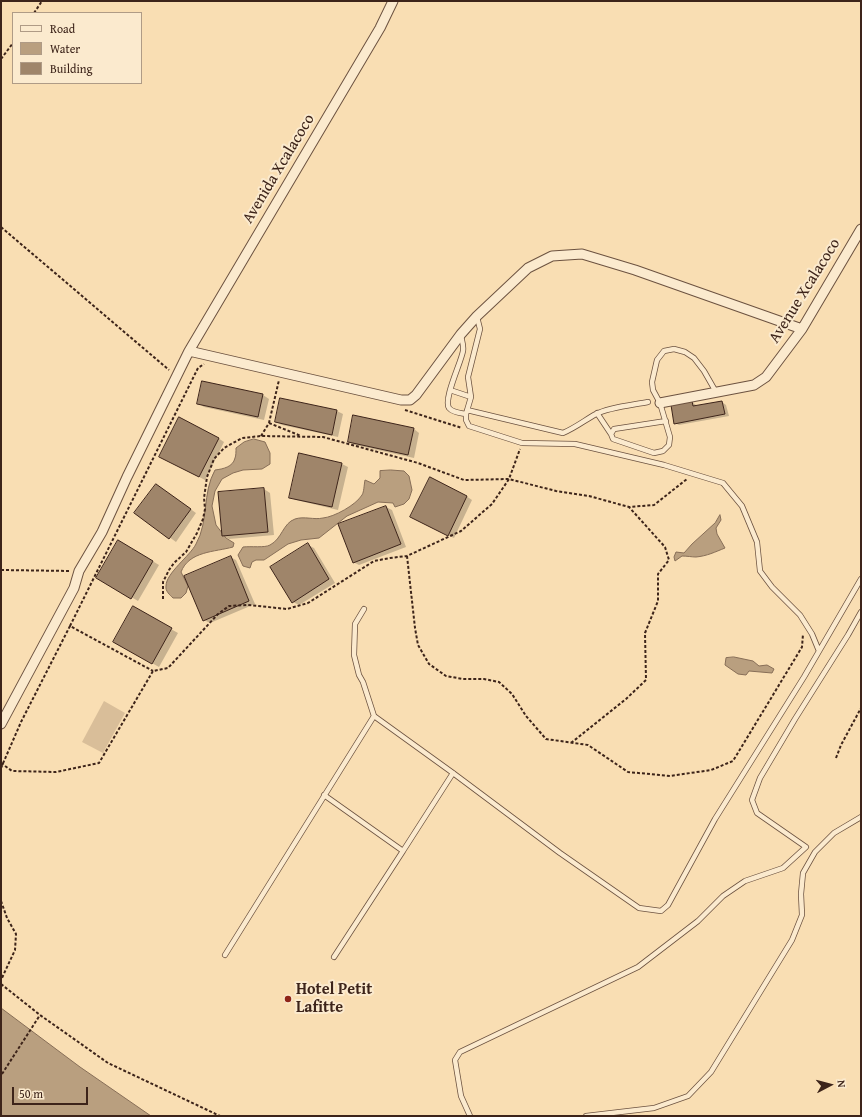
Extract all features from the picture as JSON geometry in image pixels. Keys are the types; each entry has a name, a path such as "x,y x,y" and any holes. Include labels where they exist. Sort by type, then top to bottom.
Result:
{"street":[{"name":"Avenida Xcalacoco","path":"1,724 74,588 80,571 102,532 189,351 380,28 393,1"},
{"name":"Avenue Xcalacoco","path":"660,402 754,385 766,377 802,329 861,229"},
{"path":"189,351 401,400 410,400 416,395 461,334 477,316 528,268 552,256 582,254 635,270 802,329"}],"lane":[{"path":"477,316 480,328 468,377 470,397 466,420 469,426 522,443 575,444 664,465 723,483 742,506 758,542 760,571 772,587 800,615 812,634 819,651"},
{"path":"461,334 464,349 447,402 449,408 454,412 467,412 563,433 597,413 648,402"},
{"path":"597,413 613,439 654,453 663,451 669,445 670,436 660,402 653,390 652,382 657,360 664,351 674,349 685,352 694,358 704,370 716,392"},
{"path":"450,390 470,397"},
{"path":"611,434 614,429 666,421"},
{"path":"364,609 355,624 354,655 359,675 363,682 374,716 453,773 560,854 639,908 661,912 668,905 716,819 804,677 861,579"},
{"path":"815,852 756,813 752,800 760,778 861,612"},
{"path":"225,954 374,716"},
{"path":"334,957 453,773"},
{"path":"324,795 403,851"},
{"path":"586,1116 654,1108 688,1096 711,1072 792,940 802,915 801,894 803,874 815,852 834,833 861,817"},
{"path":"470,1116 461,1096 455,1060 460,1052 638,967 698,921 723,896 745,881 783,868 806,847"}],"path":[{"path":"35,12 42,1"},
{"path":"1,60 12,44"},
{"path":"1,227 176,376"},
{"path":"1,768 22,722 198,368 204,364 209,364"},
{"path":"261,436 269,423 279,380"},
{"path":"404,410 463,428"},
{"path":"269,423 301,436"},
{"path":"163,599 163,582 174,563 186,552 203,519 207,477 214,459 224,448 242,438 261,436 323,437 418,463 464,480 509,479 556,491 589,496 629,507 654,505 690,476"},
{"path":"70,626 153,671 168,668 218,614 229,606 248,605 286,608 308,603 374,561 407,556 461,531 492,504 509,479 521,446"},
{"path":"570,743 626,699 646,680 645,633 658,601 658,574 669,560 664,547 629,507"},
{"path":"407,556 418,645 429,664 446,676 463,679 484,679 499,682 512,694 526,716 546,739 588,745 628,772 670,776 711,770 733,762 802,647 804,635 800,628"},
{"path":"1,570 80,571"},
{"path":"2,764 12,770 56,772 99,763 153,671"},
{"path":"836,758 841,745 861,708"},
{"path":"1,900 7,918 16,934 15,950 1,980"},
{"path":"1,984 40,1015 108,1063 220,1116"},
{"path":"2,1074 40,1015"}],"shaded area":[{"path":"104,701 125,713 103,753 82,742"}],"water":[{"path":"254,439 265,442 270,453 270,464 262,469 243,470 233,473 222,479 215,491 212,506 216,525 226,538 234,543 233,547 196,556 190,560 181,572 188,586 186,593 181,598 173,598 166,590 167,581 174,570 193,549 200,535 203,526 208,488 215,470 232,464 235,457 236,448 244,442"},
{"path":"380,471 404,471 409,476 412,490 409,499 404,504 395,507 393,503 378,502 347,516 319,538 301,540 288,544 264,560 256,560 252,562 250,568 243,566 238,555 243,547 270,545 277,539 288,524 295,519 328,517 339,513 359,499 363,492 365,480 374,484 380,478"},
{"path":"720,515 721,520 716,528 717,534 725,548 711,554 696,557 682,556 675,561 674,557 676,552 684,553 715,523"},
{"path":"734,657 753,661 759,666 767,665 774,669 772,673 749,671 746,675 738,674 725,665 726,658"},
{"path":"1,1008 80,1067 151,1116 1,1116"}],"building":[{"path":"202,381 263,394 258,417 197,404"},
{"path":"280,398 337,410 332,435 275,422"},
{"path":"692,401 693,406 722,401 725,414 674,424 671,405"},
{"path":"353,415 414,428 408,455 348,442"},
{"path":"179,417 219,438 199,477 159,457"},
{"path":"299,453 342,463 332,507 289,498"},
{"path":"430,477 467,496 448,536 410,517"},
{"path":"156,484 191,509 169,539 134,513"},
{"path":"264,488 268,532 222,536 218,492"},
{"path":"386,506 401,544 353,563 338,524"},
{"path":"118,540 153,561 131,599 96,578"},
{"path":"308,543 329,579 292,603 270,567"},
{"path":"231,556 249,601 203,621 184,576"},
{"path":"133,606 172,628 152,664 113,642"}],"place":[{"name":"Hotel Petit Lafitte","path":"288,999"}]}
